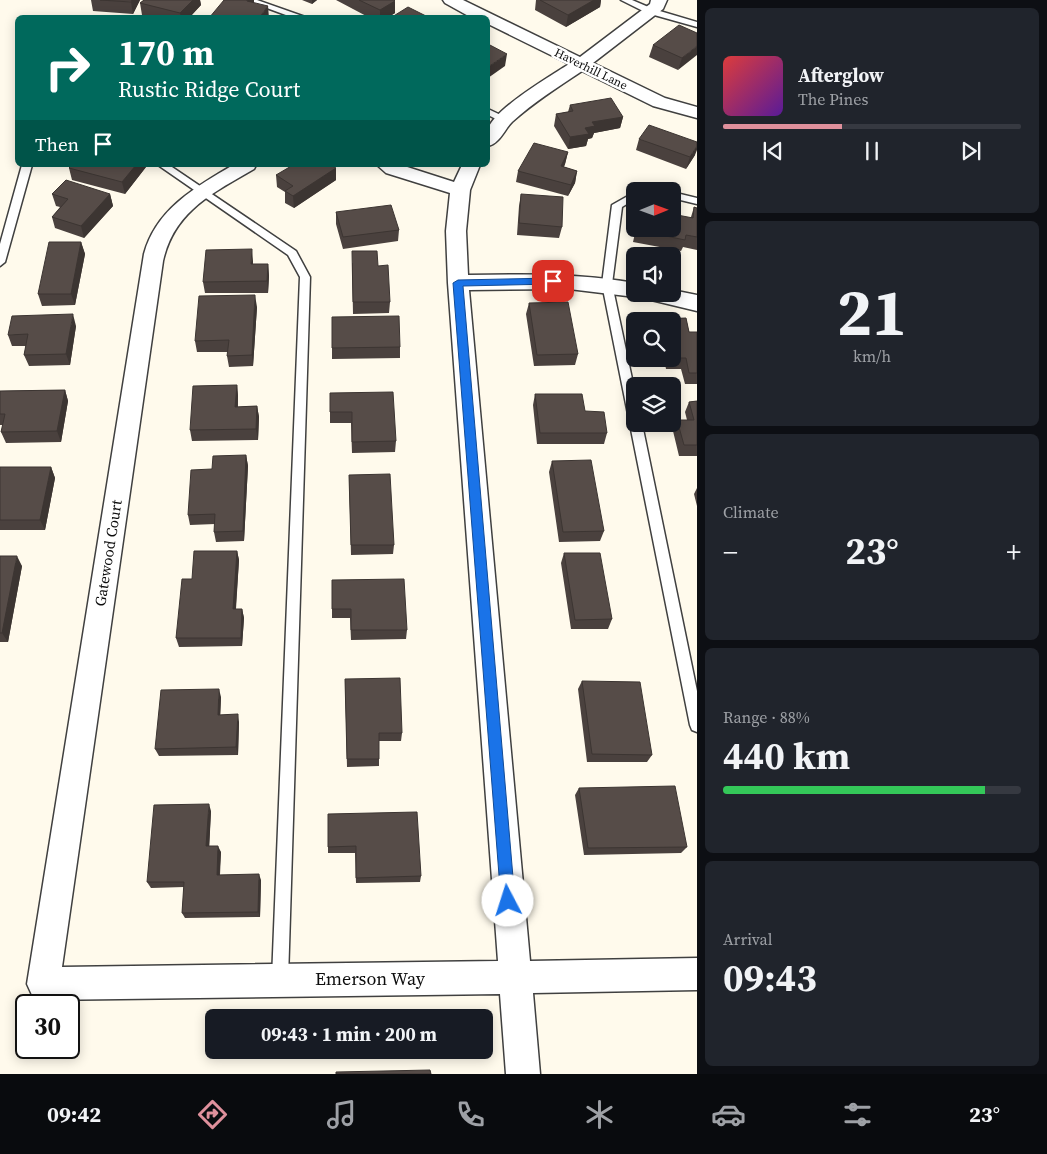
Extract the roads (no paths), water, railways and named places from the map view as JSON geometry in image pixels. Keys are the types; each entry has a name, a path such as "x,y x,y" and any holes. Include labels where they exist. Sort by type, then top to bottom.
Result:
{"street":[{"name":"Haverhill Lane","path":"451,0 481,15"},
{"path":"490,138 504,120 534,94 580,65 654,5"},
{"name":"Haverhill Lane","path":"490,20 659,102 697,113"},
{"name":"Gatewood Court","path":"43,984 152,261 161,235 175,216 203,192 244,167"},
{"path":"390,167 460,190"},
{"path":"470,167 460,190 456,231 458,283 523,1074"},
{"path":"458,283 572,281 607,284 626,288"},
{"path":"681,300 697,303"},
{"name":"Emerson Way","path":"43,984 280,978 514,978 697,974"}],"lane":[{"path":"249,0 295,15"},
{"path":"625,0 654,5 697,25"},
{"path":"490,113 504,120"},
{"path":"0,262 26,167"},
{"path":"165,167 292,253 305,277 280,978"},
{"path":"681,197 697,201"},
{"path":"626,200 617,205 607,284 626,378"},
{"path":"637,432 697,725"}]}
